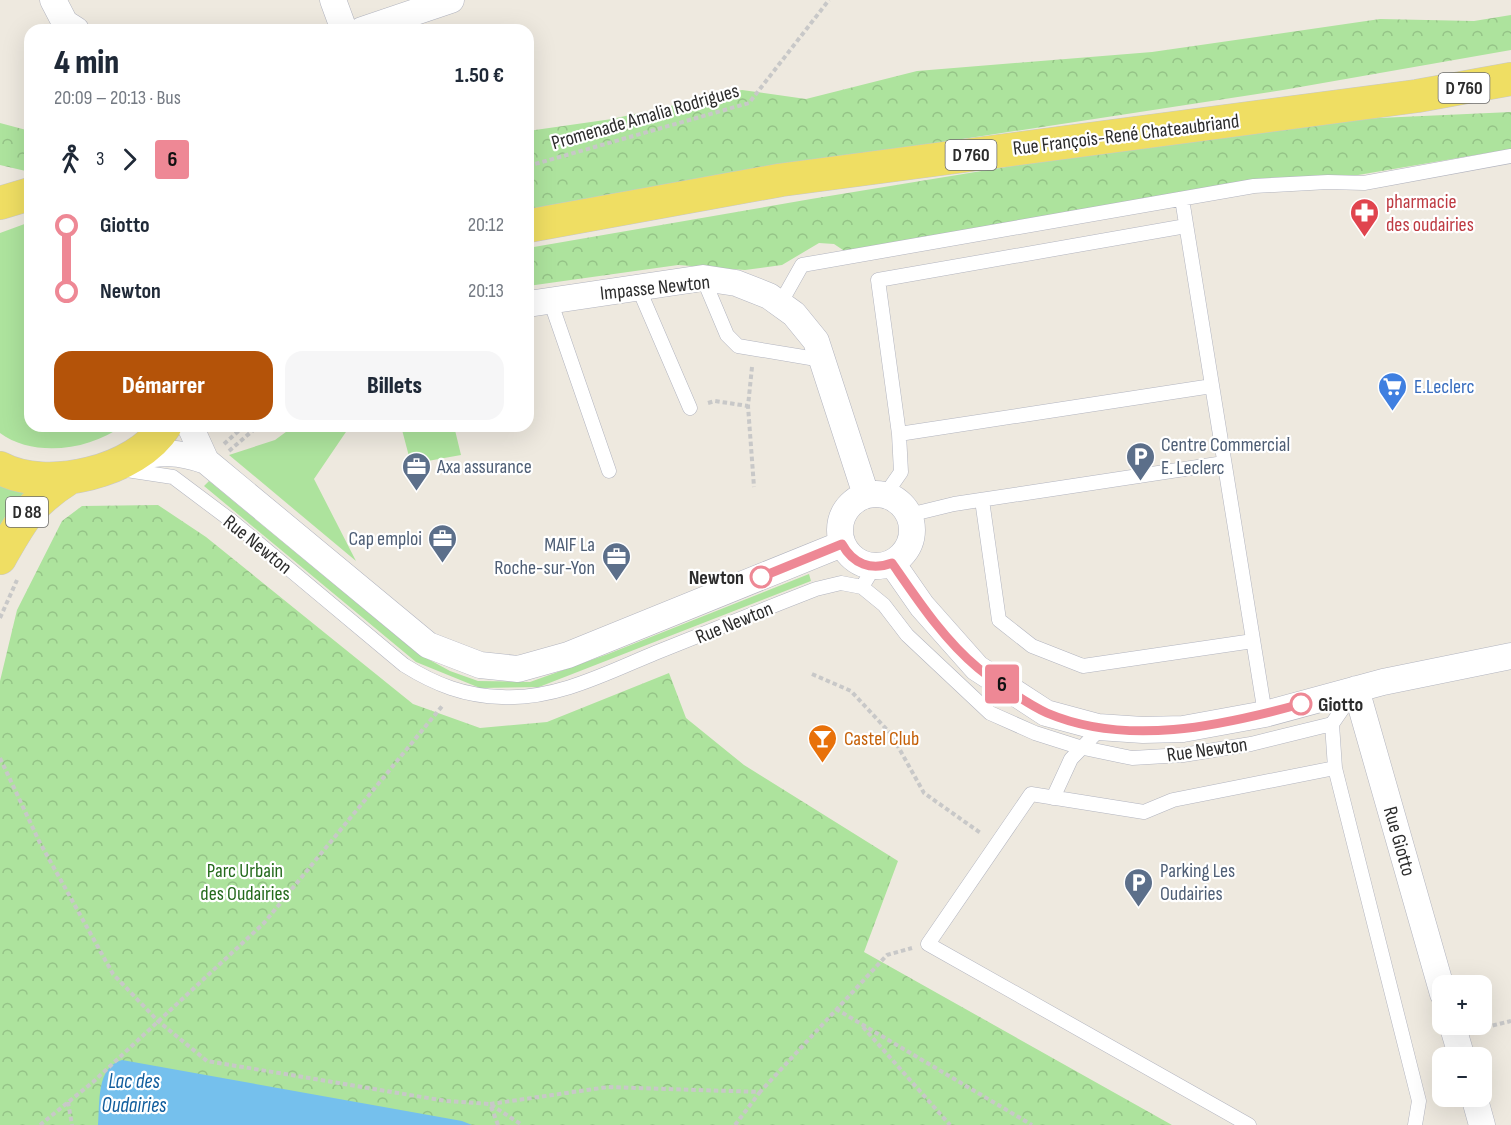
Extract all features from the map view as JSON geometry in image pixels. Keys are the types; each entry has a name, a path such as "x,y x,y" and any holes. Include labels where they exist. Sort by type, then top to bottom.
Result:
{"main road":[{"name":"Rue François-René Chateaubriand","path":"534,225 781,180 1417,96 1511,79"},
{"path":"1417,96 1511,90"},
{"path":"0,203 24,196"},
{"path":"0,468 11,474 68,479 122,462 158,432"},
{"name":"D 88","path":"10,567 24,515 46,493 68,479"}],"street":[{"path":"53,0 68,24"},
{"path":"333,0 342,24"},
{"path":"380,24 451,0"},
{"name":"Impasse Newton","path":"539,302 703,278 736,282 769,296 794,314 816,341 876,495"},
{"name":"Rue Newton","path":"193,432 209,464"},
{"name":"Rue Newton","path":"122,462 165,452 184,453 209,464 428,645 480,665 518,669 568,655 842,544"},
{"path":"876,495 903,506 909,515 912,537 901,556 876,572 855,560 842,544 840,526 846,509 876,495"},
{"name":"Rue Newton","path":"876,572 922,606 977,668 1046,712 1102,727 1143,730 1183,729 1265,714 1356,689 1511,656"},
{"name":"Rue Giotto","path":"1356,689 1438,975"},
{"path":"1477,1107 1482,1125"}],"lane":[{"path":"780,304 802,265 1254,186 1328,182 1364,183 1511,156"},
{"path":"1182,199 1265,714"},
{"path":"876,495 901,472 899,434 878,280 1186,226"},
{"path":"703,278 727,335 738,346 822,360"},
{"path":"638,288 690,408"},
{"path":"539,302 609,471"},
{"path":"899,434 1212,386"},
{"name":"Rue Newton","path":"122,462 173,477 233,522 404,665 430,681 455,691 504,698 550,692 596,677 816,589 876,572 884,605 907,635 990,713 1035,733 1083,748 1132,758 1183,754 1251,744 1332,724"},
{"path":"909,515 982,500 1224,463"},
{"path":"982,500 999,621 1032,646 1083,666 1253,641"},
{"path":"1356,689 1332,724 1335,768 1419,1101 1415,1125"},
{"path":"1053,798 1071,759 1102,727"},
{"path":"1249,1125 928,944 994,844 1031,794 1144,812 1173,800 1335,768"}],"path":[{"name":"Promenade Amalia Rodrigues","path":"534,163 749,103 829,0"},
{"path":"753,487 748,406 754,348"},
{"path":"716,401 748,406"},
{"path":"209,464 250,432"},
{"path":"0,618 10,567"},
{"path":"812,674 851,691 891,734 924,793 994,844"},
{"path":"40,1125 93,1082 264,923 444,704 437,699"},
{"path":"0,758 39,841 113,974 158,1021 207,1061 446,1101 490,1104 608,1087 760,1092"},
{"path":"735,1125 760,1092 887,955 928,944"},
{"path":"836,1009 1032,1125"},
{"path":"860,1024 950,1125"},
{"path":"68,1101 72,1125"},
{"path":"490,1104 498,1125"},
{"path":"490,1104 522,1125"}],"green space":[{"path":"1511,15 1511,50 1283,90 813,162 534,212 534,130 612,119 742,90 806,99 917,71 1152,52 1380,19 1474,21"},
{"path":"1511,112 1511,149 858,260 834,244 819,243 782,265 745,270 678,265 534,285 534,247 1116,149 1357,119"},
{"path":"0,123 24,129 24,171 0,165"},
{"path":"24,224 24,432 112,432 109,434 78,445 45,448 14,441 0,433 0,233"},
{"path":"286,432 346,432 314,479 356,561 229,455 275,440"},
{"path":"403,432 455,432 461,455 411,464"},
{"path":"209,481 417,653 450,671 478,681 530,682 608,654 809,574 811,581 539,687 480,688 416,662 204,486"},
{"path":"0,483 31,492 0,540"},
{"name":"Parc Urbain des Oudairies","path":"158,505 206,537 413,704 480,728 547,722 669,673 686,718 744,765 898,861 864,952 1172,1125 0,1125 0,681 17,610 62,521 82,506"}],"water":[{"name":"Lac des Oudairies","path":"122,1060 462,1121 472,1125 98,1125 101,1087 104,1078 114,1064"}],"bus line":[{"name":"6","path":"761,577 842,544 847,553 864,565 874,567 892,563 922,606 977,668 1046,712 1098,727 1143,730 1183,729 1265,714 1301,704"}],"place":[{"name":"pharmacie des oudairies","path":"1365,238"},
{"name":"E.Leclerc","path":"1393,412"},
{"name":"Centre Commercial E. Leclerc","path":"1140,482"},
{"name":"Axa assurance","path":"416,492"},
{"name":"Cap emploi","path":"443,564"},
{"name":"Newton","path":"761,577"},
{"name":"MAIF La Roche-sur-Yon","path":"616,582"},
{"name":"Giotto","path":"1301,704"},
{"name":"Castel Club","path":"823,764"},
{"name":"Parking Les Oudairies","path":"1139,908"}]}
